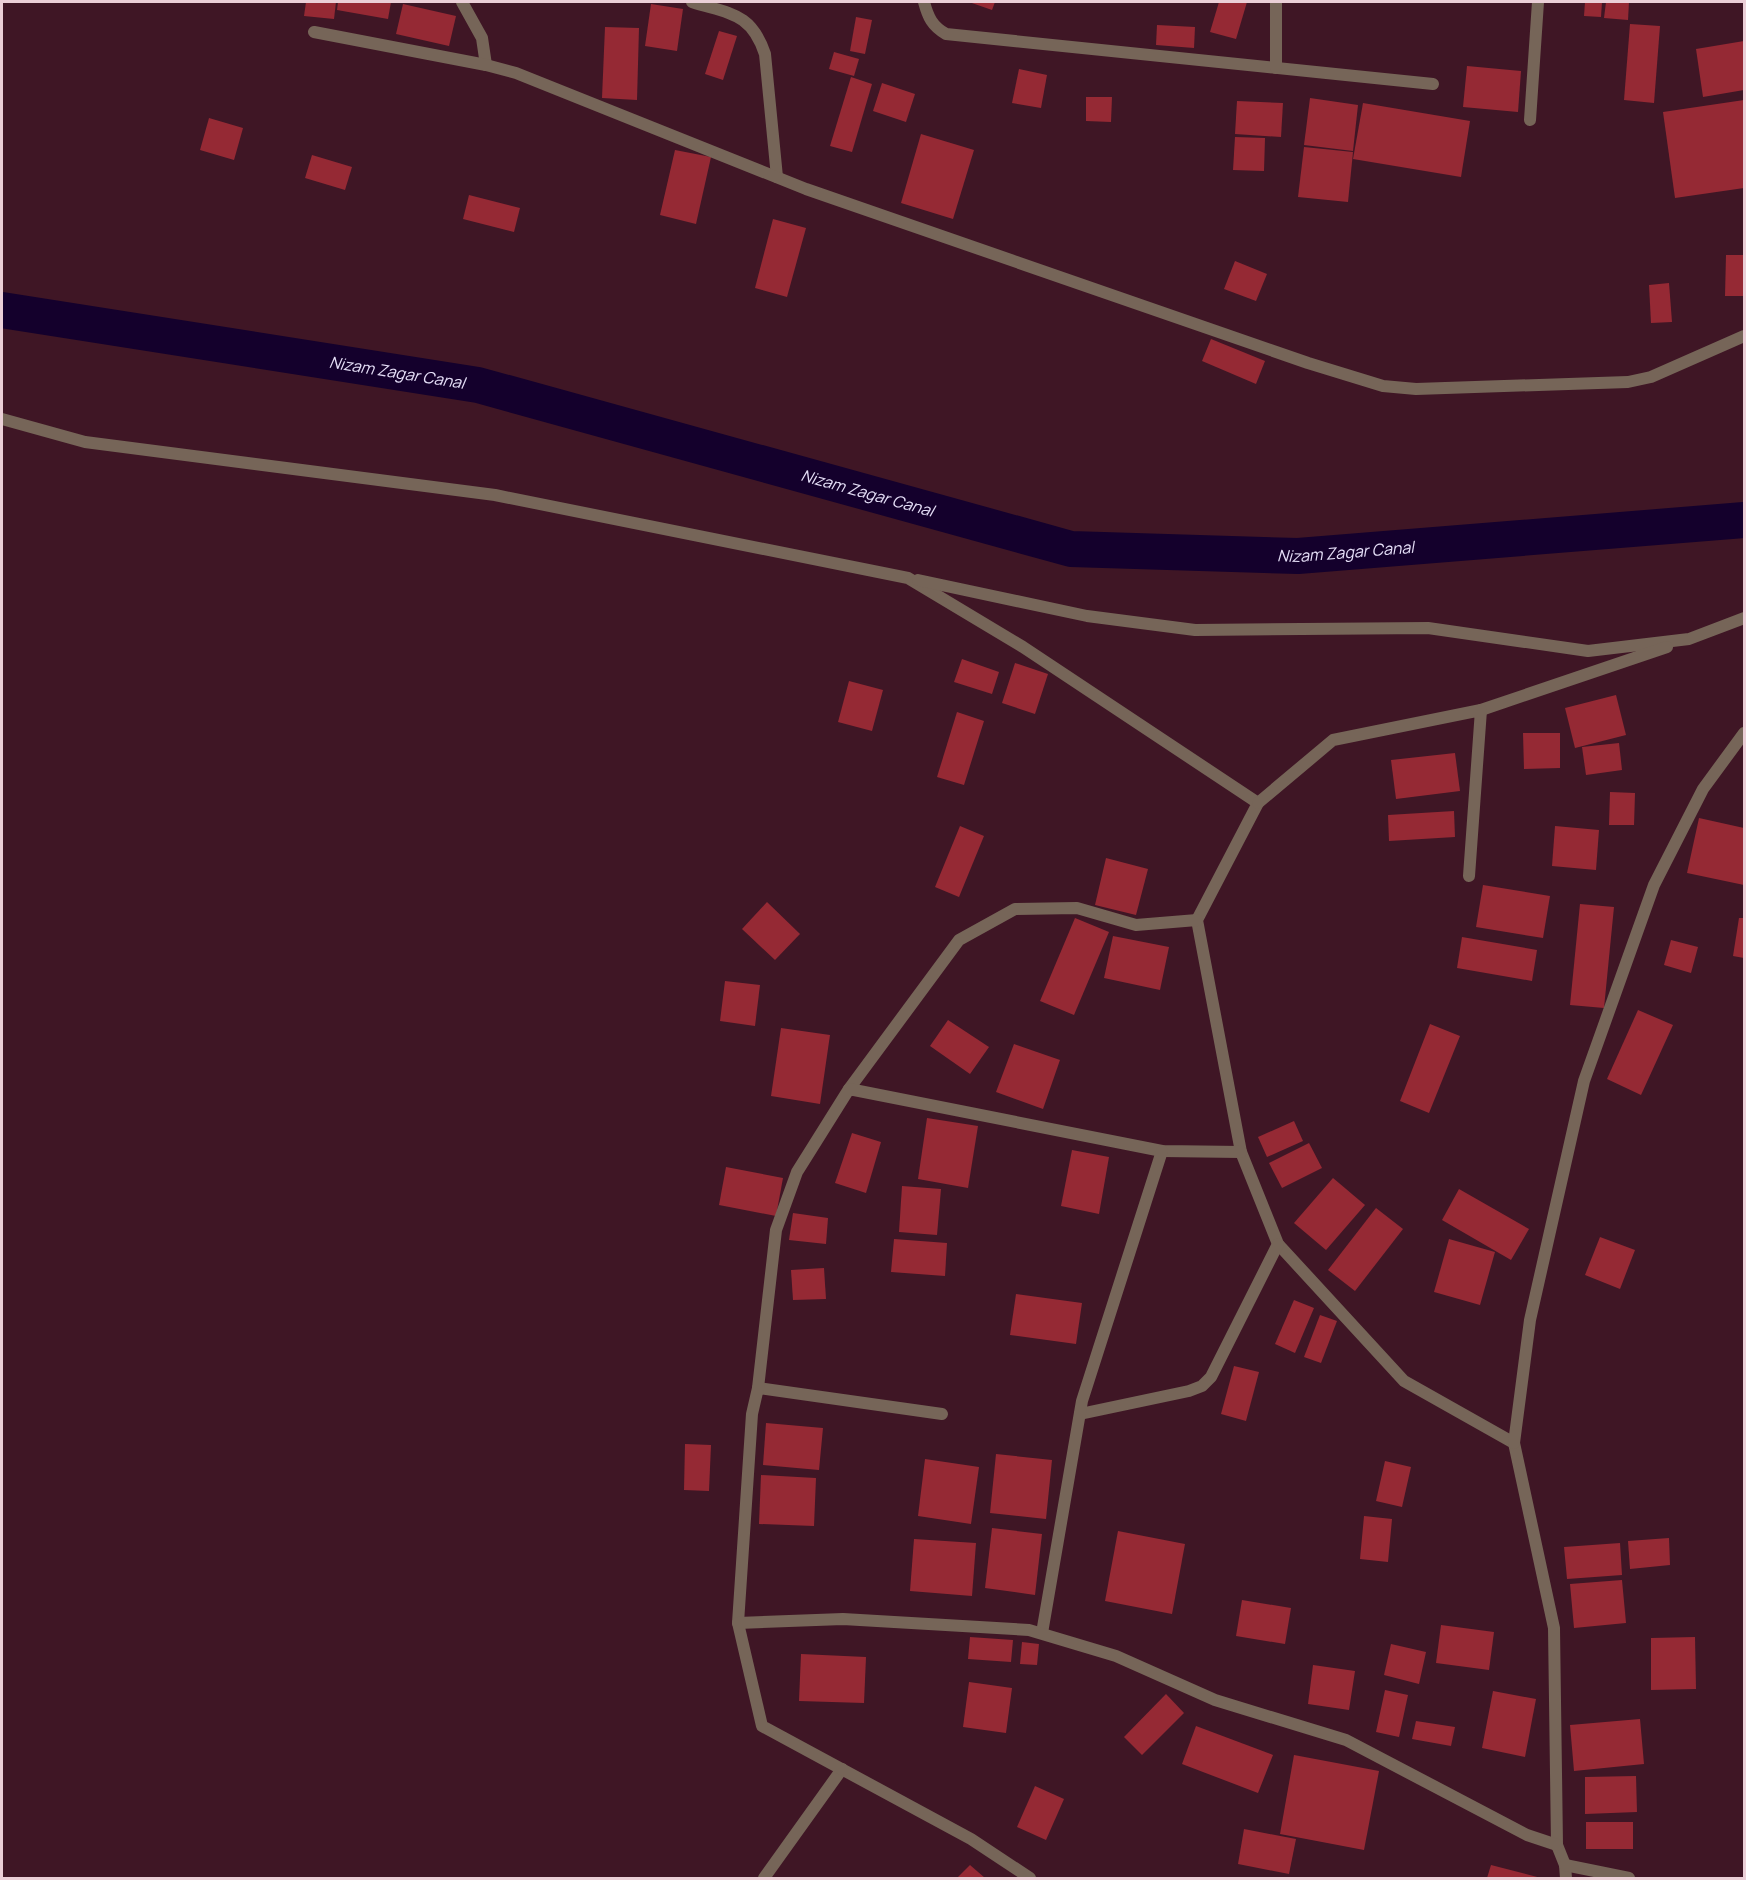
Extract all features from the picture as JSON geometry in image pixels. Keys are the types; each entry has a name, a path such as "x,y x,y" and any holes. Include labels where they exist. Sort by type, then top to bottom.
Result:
{"street":[{"path":"462,2 482,38 486,65"},
{"path":"692,2 742,18 753,27 760,39 765,54 777,177"},
{"path":"924,2 927,15 935,28 946,34 1433,84"},
{"path":"1276,2 1276,68"},
{"path":"1530,120 1538,2"},
{"path":"314,32 486,65 527,78 817,193 1308,363 1383,386 1416,389 1628,382 1651,377 1744,336"},
{"path":"2,418 85,442 495,495 1087,616 1195,630 1428,628 1588,651 1689,639"},
{"path":"908,578 1023,647 1257,803"},
{"path":"1514,1443 1404,1381 1278,1244 1241,1152 1197,920 1257,803 1333,740 1480,710 1744,618"},
{"path":"1469,876 1480,710"},
{"path":"1566,1878 1565,1864 1557,1845 1554,1628 1514,1443 1530,1320 1584,1081 1654,885 1703,789 1744,733"},
{"path":"1030,1878 971,1839 762,1726 738,1623 752,1414 758,1388 776,1230 798,1172 849,1089 959,940 1016,909 1077,908 1136,925 1197,920"},
{"path":"849,1089 1162,1151 1241,1152"},
{"path":"1042,1634 1082,1401 1162,1151"},
{"path":"1080,1414 1189,1392 1202,1386 1211,1377 1278,1244"},
{"path":"758,1388 942,1414"},
{"path":"738,1623 843,1619 1029,1630 1116,1656 1215,1700 1346,1740 1527,1834 1557,1845"},
{"path":"764,1878 842,1769"},
{"path":"1565,1864 1629,1878"}],"building":[{"path":"306,2 336,2 334,19 304,16"},
{"path":"338,2 391,2 388,19 337,10"},
{"path":"969,2 995,2 992,10"},
{"path":"1219,2 1247,2 1236,39 1210,32"},
{"path":"1585,2 1602,2 1601,17 1584,16"},
{"path":"1606,2 1629,2 1628,20 1604,18"},
{"path":"403,4 456,16 449,46 396,34"},
{"path":"651,4 683,9 677,51 645,46"},
{"path":"856,17 872,20 865,54 850,51"},
{"path":"1630,24 1660,26 1654,103 1624,100"},
{"path":"1157,25 1195,27 1194,48 1156,45"},
{"path":"605,27 639,28 637,100 602,98"},
{"path":"719,31 737,36 723,80 705,74"},
{"path":"1744,41 1744,90 1703,97 1696,49"},
{"path":"834,52 859,59 854,76 829,69"},
{"path":"1467,66 1521,71 1518,112 1463,107"},
{"path":"1019,69 1047,75 1041,108 1012,103"},
{"path":"851,77 872,84 852,152 830,146"},
{"path":"882,83 915,94 906,122 873,111"},
{"path":"1086,97 1112,97 1111,122 1086,121"},
{"path":"1310,98 1358,105 1353,151 1304,145"},
{"path":"1744,100 1744,188 1675,198 1663,112"},
{"path":"1237,101 1283,103 1281,137 1235,134"},
{"path":"1363,103 1470,121 1461,177 1353,159"},
{"path":"209,118 243,128 234,160 200,150"},
{"path":"921,134 974,150 953,219 901,203"},
{"path":"1235,137 1265,138 1264,171 1233,170"},
{"path":"1304,147 1353,152 1348,202 1298,197"},
{"path":"675,150 711,157 696,224 660,215"},
{"path":"312,155 352,167 345,190 305,178"},
{"path":"469,195 520,208 514,232 463,219"},
{"path":"773,219 806,228 787,297 755,288"},
{"path":"1726,255 1744,255 1744,296 1725,296"},
{"path":"1235,261 1267,274 1256,301 1224,289"},
{"path":"1669,283 1672,322 1651,323 1649,285"},
{"path":"1211,339 1265,361 1256,384 1202,361"},
{"path":"962,659 999,672 992,694 954,682"},
{"path":"1015,663 1048,674 1035,714 1002,703"},
{"path":"849,681 883,690 872,731 838,722"},
{"path":"1616,695 1626,735 1575,748 1565,708"},
{"path":"957,712 984,721 964,785 937,777"},
{"path":"1523,733 1560,733 1560,768 1524,769"},
{"path":"1619,743 1622,770 1586,775 1582,747"},
{"path":"1455,753 1460,791 1396,799 1391,760"},
{"path":"1610,792 1635,793 1634,825 1609,825"},
{"path":"1454,811 1455,837 1389,841 1388,815"},
{"path":"1699,818 1744,828 1744,885 1687,873"},
{"path":"960,826 984,836 959,897 935,887"},
{"path":"1555,826 1599,830 1596,870 1552,866"},
{"path":"1106,858 1148,869 1136,915 1095,905"},
{"path":"1483,885 1550,896 1543,938 1476,927"},
{"path":"767,902 800,934 775,960 742,929"},
{"path":"1580,904 1614,907 1604,1008 1570,1005"},
{"path":"1075,918 1109,932 1074,1015 1040,1001"},
{"path":"1739,918 1744,918 1744,958 1733,956"},
{"path":"1113,936 1169,947 1160,990 1104,978"},
{"path":"1462,937 1537,950 1532,981 1457,968"},
{"path":"1671,940 1698,947 1691,973 1664,965"},
{"path":"725,981 760,985 755,1026 720,1021"},
{"path":"1638,1010 1673,1025 1641,1095 1607,1079"},
{"path":"948,1020 989,1047 970,1074 930,1046"},
{"path":"1430,1024 1460,1036 1429,1113 1400,1101"},
{"path":"781,1028 830,1035 820,1104 771,1096"},
{"path":"1014,1044 1060,1060 1043,1109 996,1092"},
{"path":"927,1118 978,1126 968,1188 918,1179"},
{"path":"1294,1121 1303,1141 1267,1157 1258,1137"},
{"path":"852,1133 881,1142 866,1193 835,1183"},
{"path":"1309,1143 1322,1168 1282,1188 1269,1163"},
{"path":"1072,1150 1109,1157 1099,1214 1061,1206"},
{"path":"726,1167 783,1178 776,1216 719,1205"},
{"path":"1333,1178 1365,1205 1326,1250 1294,1223"},
{"path":"902,1186 941,1189 937,1235 899,1232"},
{"path":"1459,1189 1529,1229 1511,1260 1442,1220"},
{"path":"1376,1208 1403,1229 1355,1291 1328,1270"},
{"path":"793,1213 828,1218 826,1244 789,1240"},
{"path":"1600,1237 1635,1250 1620,1289 1585,1275"},
{"path":"894,1239 947,1243 945,1276 891,1272"},
{"path":"1449,1239 1495,1252 1480,1305 1434,1292"},
{"path":"824,1268 826,1299 793,1300 791,1270"},
{"path":"1016,1294 1082,1303 1076,1344 1010,1335"},
{"path":"1294,1300 1314,1308 1295,1353 1275,1344"},
{"path":"1320,1315 1337,1321 1321,1363 1304,1357"},
{"path":"1234,1366 1259,1372 1246,1421 1221,1414"},
{"path":"766,1423 823,1428 819,1470 763,1465"},
{"path":"685,1444 711,1445 709,1491 684,1490"},
{"path":"996,1454 1052,1460 1046,1519 990,1513"},
{"path":"925,1459 979,1467 971,1524 918,1516"},
{"path":"1385,1461 1411,1467 1402,1507 1376,1501"},
{"path":"761,1475 816,1478 814,1526 759,1524"},
{"path":"1364,1516 1392,1519 1388,1562 1360,1559"},
{"path":"992,1528 1042,1534 1035,1595 985,1588"},
{"path":"1118,1531 1185,1544 1172,1614 1105,1601"},
{"path":"1669,1538 1670,1565 1630,1569 1628,1541"},
{"path":"914,1539 976,1543 972,1596 910,1591"},
{"path":"1620,1543 1622,1575 1567,1579 1564,1547"},
{"path":"1622,1580 1626,1623 1574,1628 1570,1584"},
{"path":"1242,1600 1291,1608 1285,1644 1236,1636"},
{"path":"1441,1625 1494,1632 1489,1670 1436,1663"},
{"path":"970,1637 1013,1640 1011,1662 968,1659"},
{"path":"1695,1637 1696,1689 1651,1690 1651,1638"},
{"path":"1022,1642 1039,1644 1037,1665 1020,1664"},
{"path":"1391,1644 1426,1652 1419,1684 1384,1675"},
{"path":"801,1654 866,1657 864,1703 799,1701"},
{"path":"1313,1665 1355,1671 1349,1710 1308,1704"},
{"path":"969,1682 1012,1688 1006,1733 963,1727"},
{"path":"1385,1690 1408,1695 1399,1737 1376,1732"},
{"path":"1493,1691 1536,1699 1525,1757 1482,1748"},
{"path":"1166,1694 1184,1713 1142,1755 1124,1737"},
{"path":"1640,1719 1644,1764 1574,1771 1570,1725"},
{"path":"1416,1721 1455,1727 1451,1746 1412,1739"},
{"path":"1196,1726 1273,1755 1258,1793 1182,1764"},
{"path":"1294,1755 1379,1771 1364,1850 1280,1834"},
{"path":"1636,1776 1637,1812 1585,1814 1585,1777"},
{"path":"1035,1786 1064,1799 1046,1840 1017,1827"},
{"path":"1586,1822 1633,1822 1633,1849 1586,1849"},
{"path":"1244,1829 1296,1839 1289,1874 1238,1864"},
{"path":"970,1865 985,1878 957,1878"},
{"path":"1491,1865 1541,1878 1487,1878"}],"waterway":[{"name":"Nizam Zagar Canal","path":"2,310 478,385 1071,549 1298,556 1744,520"}]}
